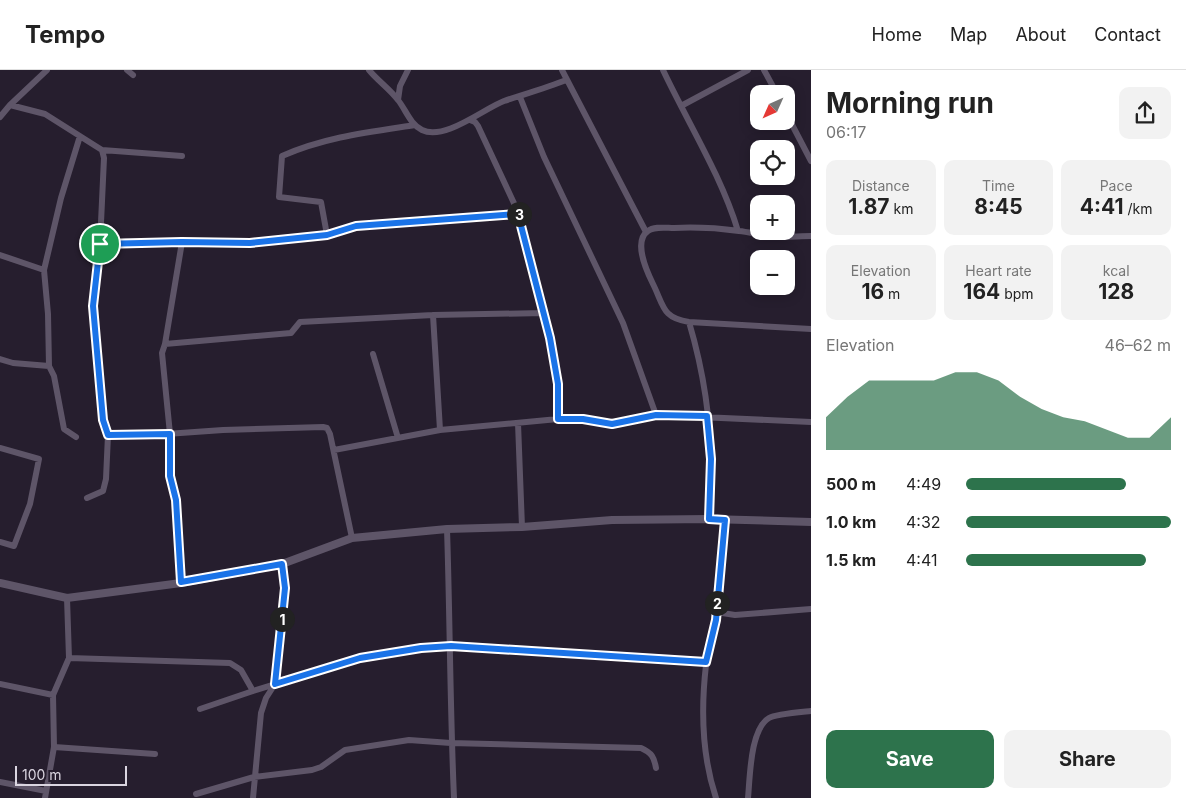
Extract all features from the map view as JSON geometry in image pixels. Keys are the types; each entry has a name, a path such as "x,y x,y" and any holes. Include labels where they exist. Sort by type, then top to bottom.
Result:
{"street":[{"path":"0,117 10,105 48,70"},
{"path":"127,70 133,75"},
{"path":"369,70 398,100 415,125 424,131 436,132 470,120 503,102 566,80"},
{"path":"398,100 400,86 408,70"},
{"path":"562,70 646,232"},
{"path":"663,70 732,211 738,231"},
{"path":"680,106 748,70"},
{"path":"764,70 772,85"},
{"path":"520,97 544,157 623,323 656,415"},
{"path":"10,105 44,114 102,150 182,156"},
{"path":"470,120 478,126 518,214 550,338 558,384 558,419"},
{"path":"327,235 321,202 279,197 282,156 348,135 415,125"},
{"path":"795,130 811,161"},
{"path":"76,437 64,429 54,376 50,366 44,270 61,198 80,136"},
{"path":"87,498 97,495 105,487 108,435 103,420 94,315 104,170 102,150"},
{"path":"100,244 250,243 327,235 356,226 518,214"},
{"path":"811,236 770,236 738,231 696,228 652,229 646,232 642,240 641,254 663,308 667,314 677,320 811,329"},
{"path":"181,582 176,500 170,476 170,434 162,353 182,242"},
{"path":"0,255 44,270"},
{"path":"165,344 291,333 300,322 433,314 544,313"},
{"path":"433,314 440,430"},
{"path":"689,322 703,376 711,459 709,519"},
{"path":"373,354 398,438"},
{"path":"0,359 14,363 50,366"},
{"path":"334,450 440,430 558,419 583,419 612,424 656,415 811,422"},
{"path":"518,423 522,527"},
{"path":"108,435 170,434 320,426 326,428 329,431 334,450 352,538"},
{"path":"0,448 39,459 30,504 14,546 0,542"},
{"path":"0,583 67,598 181,582 282,564 352,538 447,529 522,527 612,520 709,519 811,522"},
{"path":"716,798 708,770 704,689 706,662 716,612 725,520"},
{"path":"447,529 451,646 451,743 454,798"},
{"path":"253,798 261,713 266,698 275,684 285,588 282,564"},
{"path":"0,782 45,794 54,747 53,695 69,658 67,598"},
{"path":"716,612 735,615 811,609"},
{"path":"200,709 360,658 421,648 451,646 706,662"},
{"path":"69,658 230,663 241,670 253,691"},
{"path":"0,684 53,695"},
{"path":"748,798 754,744 765,722 772,717 811,711"},
{"path":"196,794 254,777 312,770 321,767 345,750 410,740 451,743 641,748 650,752 653,756 656,768"},
{"path":"54,747 155,754"}],"route":[{"path":"518,214 550,338 558,384 558,419 594,420 604,424 612,424 656,415 707,416 711,459 709,519 725,520 716,620 706,662 451,646 421,648 360,658 275,684 285,588 282,564 181,582 176,500 170,476 170,434 108,435 103,420 93,306 100,244 250,243 327,235 356,226 518,214"}]}
